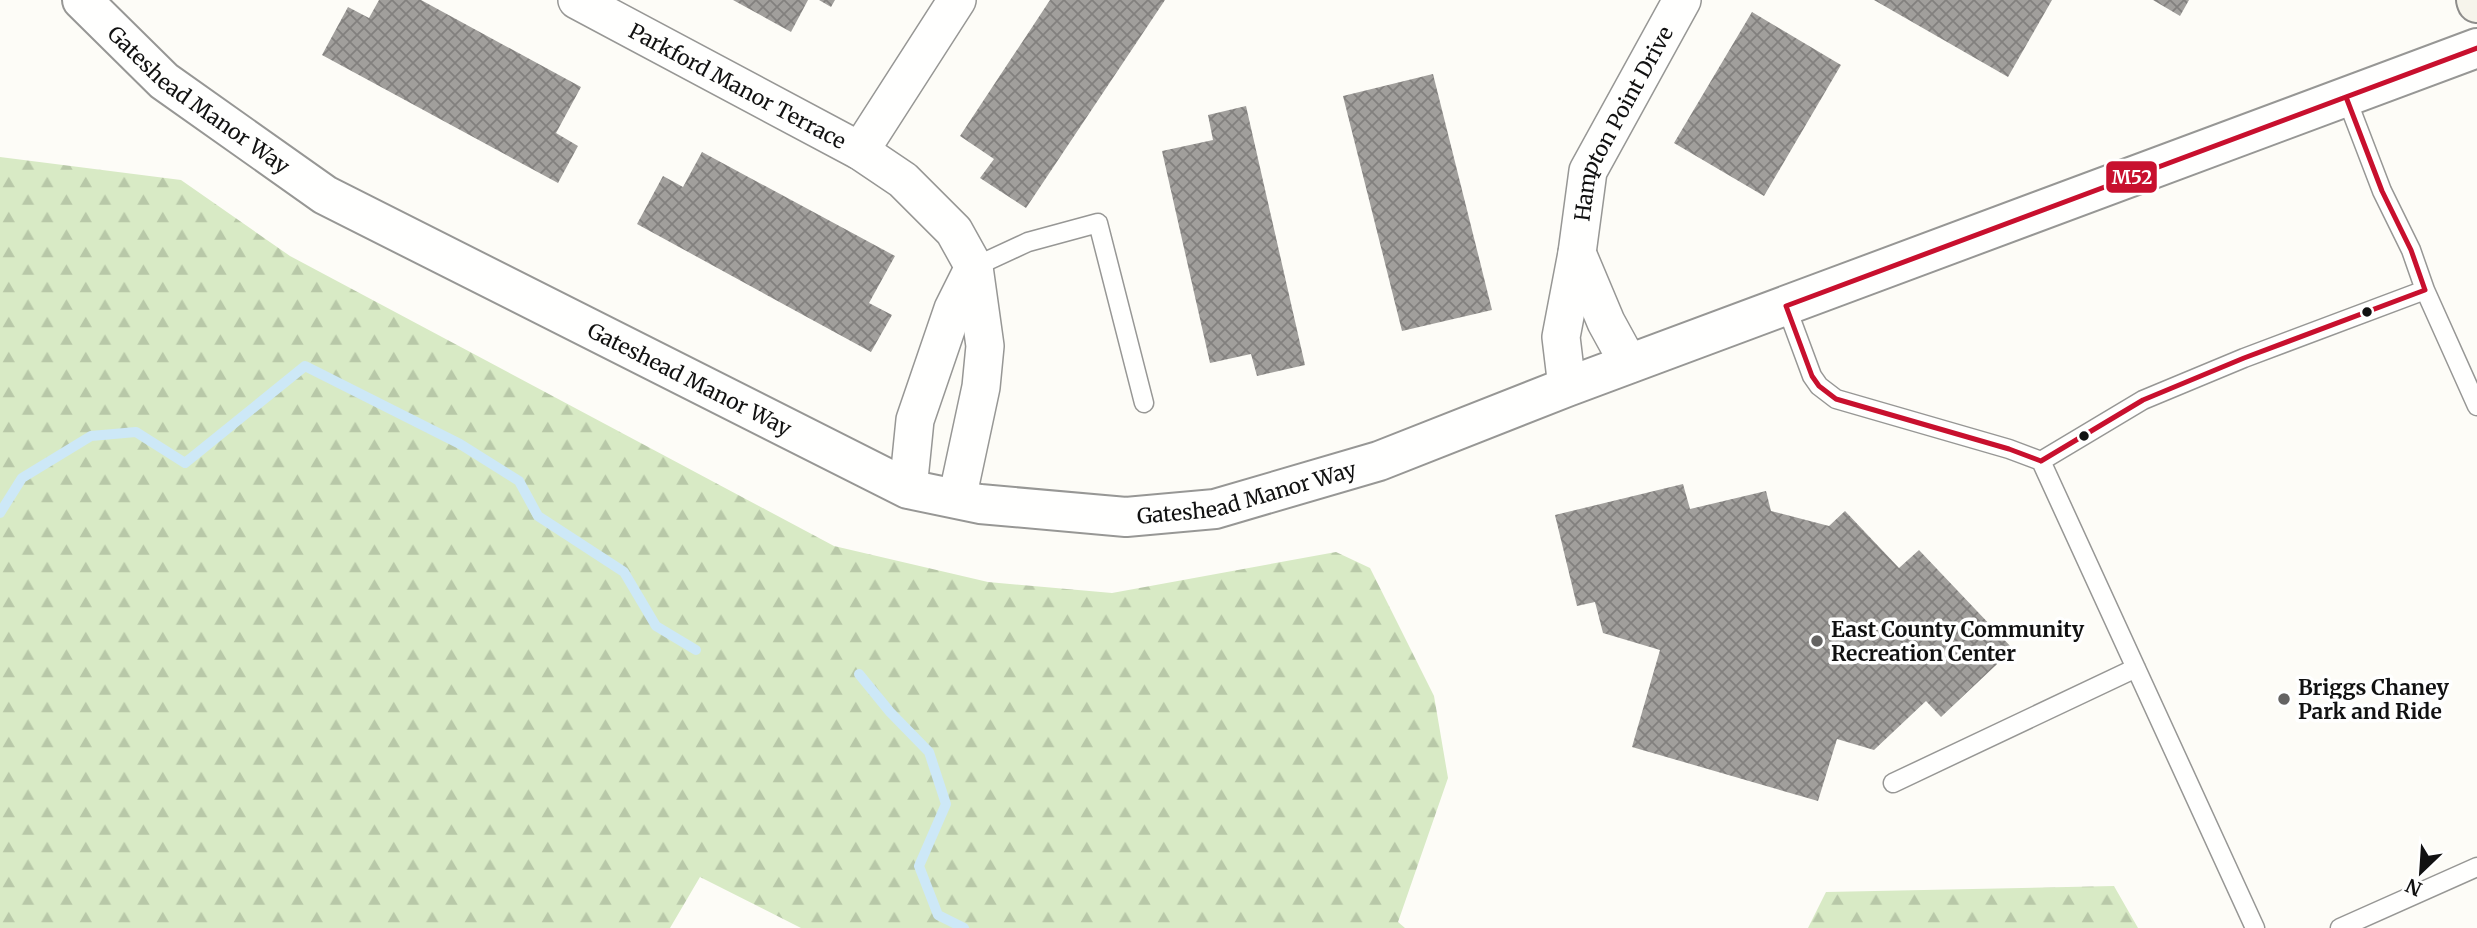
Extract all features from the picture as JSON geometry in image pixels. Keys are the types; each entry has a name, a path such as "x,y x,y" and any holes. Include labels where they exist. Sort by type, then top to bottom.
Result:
{"street":[{"name":"Gateshead Manor Way","path":"82,0 164,81 325,195 908,489 980,503 1126,517 1215,509 1379,461 1567,387 2477,48"},
{"name":"Parkford Manor Terrace","path":"577,0 860,151 903,180 954,231 974,267"},
{"path":"860,151 957,0"},
{"name":"Hampton Point Drive","path":"1567,387 1561,337 1577,253 1588,171 1682,0"},
{"name":"Hampton Point Drive","path":"1577,253 1606,322 1629,364"},
{"path":"908,489 915,419 953,309 974,267"},
{"path":"957,499 981,387 985,346 974,267"}],"lane":[{"path":"2346,97 2382,191 2411,250 2425,290 2477,406"},
{"path":"974,267 1028,242 1098,223 1144,403"},
{"path":"2041,461 2143,400 2244,358 2425,290"},
{"path":"1786,306 1812,376 1819,386 1836,399 2041,461 2255,928"},
{"path":"1893,783 2136,668"},
{"path":"2340,928 2476,870"}],"green space":[{"path":"0,157 181,180 290,256 834,546 988,582 1112,593 1336,552 1370,568 1434,696 1448,778 1398,922 1405,928 801,928 700,877 670,928 0,928"},
{"path":"2114,886 2138,928 1808,928 1826,892"}],"building":[{"path":"379,0 421,0 581,87 556,133 578,146 558,183 322,55 348,7 369,18"},
{"path":"733,0 808,0 791,32"},
{"path":"819,0 835,0 831,7"},
{"path":"1050,0 1165,0 1026,208 980,178 994,159 960,136"},
{"path":"1874,0 2052,0 2008,77"},
{"path":"2153,0 2189,0 2180,16"},
{"path":"1752,12 1841,65 1764,196 1674,143"},
{"path":"1433,74 1492,310 1402,331 1343,96"},
{"path":"1246,106 1305,365 1257,376 1251,354 1210,363 1162,151 1213,140 1208,115"},
{"path":"702,152 895,256 869,303 892,315 871,352 637,224 663,176 683,187"},
{"name":"East County Community Recreation Center","path":"1683,484 1690,509 1766,491 1771,511 1829,526 1845,511 1899,568 1919,550 2013,649 1941,717 1926,701 1874,750 1837,739 1818,801 1632,747 1660,650 1603,633 1595,602 1577,606 1555,515"}],"waterway":[{"path":"0,513 22,478 91,436 136,432 185,463 305,366 460,444 519,481 538,516 624,572 656,626 696,650"},
{"path":"859,674 890,712 929,752 946,804 919,866 938,915 964,928"}],"transit line":[{"name":"M52","path":"1786,306 2477,48"},
{"name":"M52","path":"2346,97 2382,191 2411,250 2425,290"},
{"name":"M52","path":"2041,461 2143,400 2244,358 2425,290"},
{"name":"M52","path":"1786,306 1812,376 1819,386 1836,399 2009,449 2041,461"}],"place":[{"name":"East County Community Recreation Center","path":"1817,641"},
{"name":"Briggs Chaney Park and Ride","path":"2284,699"}]}
